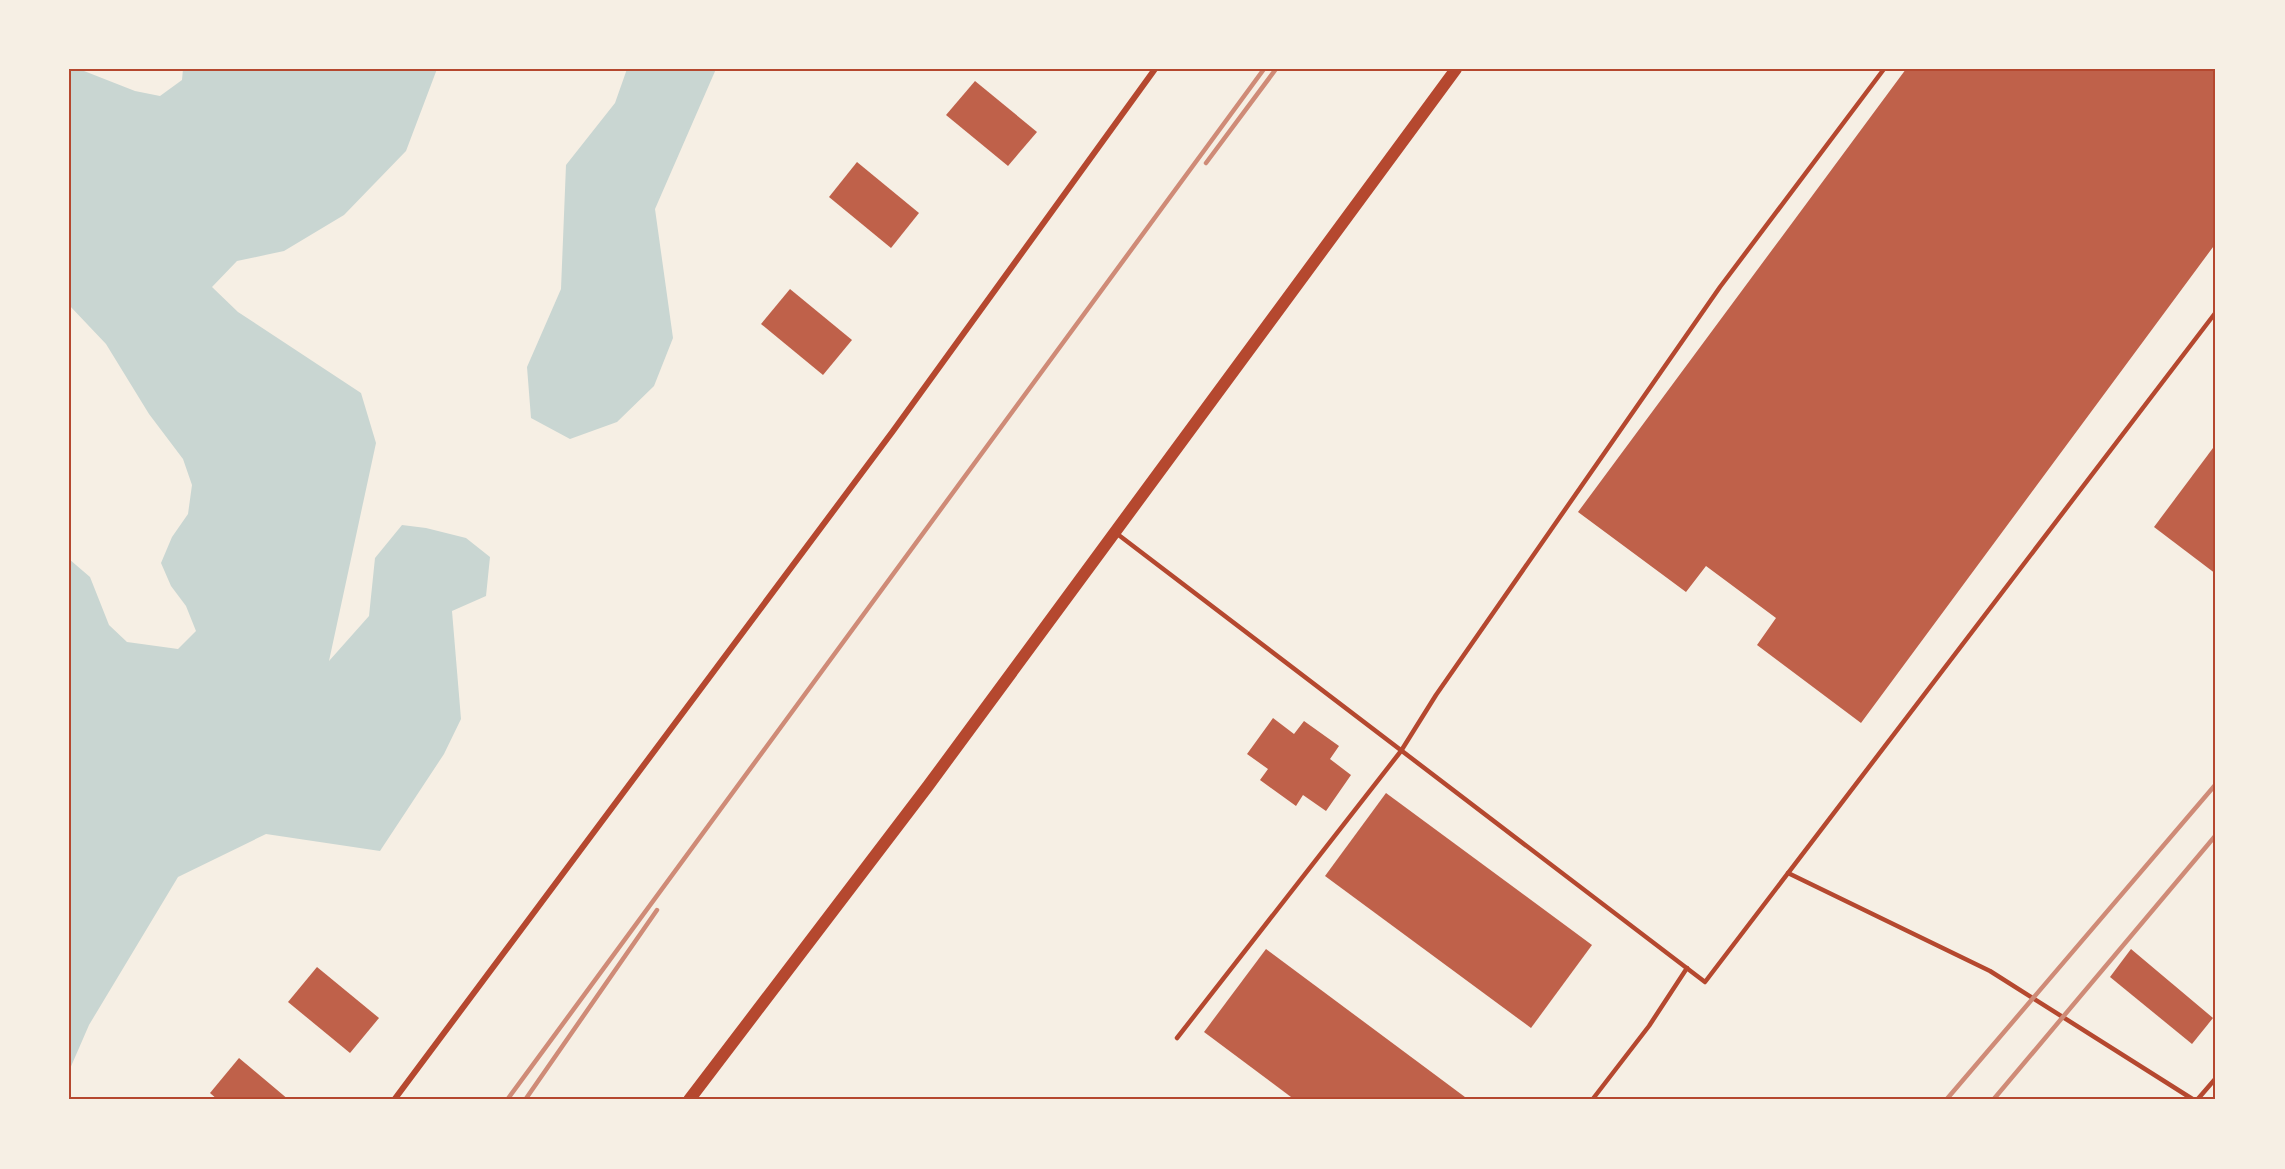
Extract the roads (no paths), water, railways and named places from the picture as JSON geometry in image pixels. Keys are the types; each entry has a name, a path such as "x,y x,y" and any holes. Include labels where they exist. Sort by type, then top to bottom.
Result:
{"main road":[{"path":"689,1100 928,786 1456,69"}],"street":[{"path":"394,1100 893,431 1155,69"}],"lane":[{"path":"1177,1038 1401,751 1436,695 1720,287 1884,69"},
{"path":"1116,533 1705,982 2216,312"},
{"path":"1788,873 1990,971 2195,1100 2216,1078"},
{"path":"1592,1100 1649,1026 1686,968"}],"railway":[{"path":"507,1100 1264,69"},
{"path":"1206,163 1276,69"},
{"path":"1946,1100 2216,784"},
{"path":"1993,1100 2216,835"},
{"path":"525,1100 657,910"}]}
